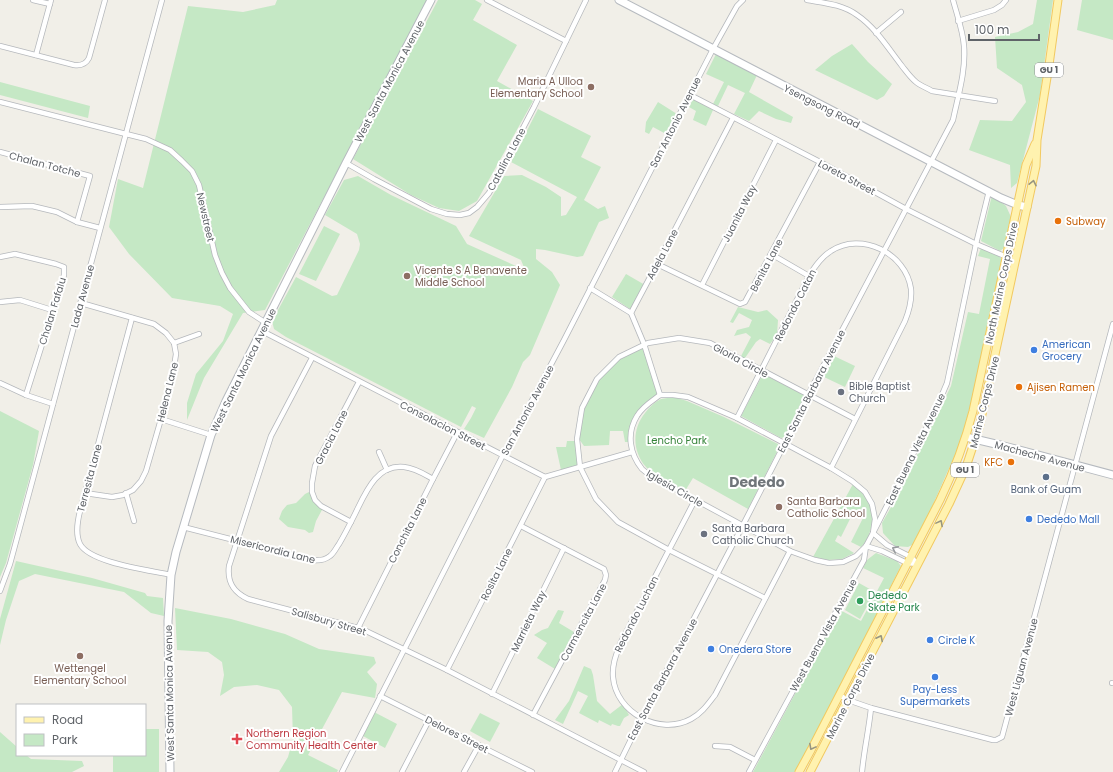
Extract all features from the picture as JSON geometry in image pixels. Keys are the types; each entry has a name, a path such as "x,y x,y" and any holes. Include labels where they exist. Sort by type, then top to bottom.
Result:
{"main road":[{"name":"West Santa Monica Avenue","path":"170,772 168,622 170,575 183,527 212,435 221,412 346,163 431,0"},
{"name":"Ysengsong Road","path":"619,0 989,192 1018,205 1028,207"},
{"name":"Marine Corps Drive","path":"810,772 955,493 976,439 1036,166 1037,140 1058,0"},
{"name":"North Marine Corps Drive","path":"799,772 946,489 957,464 973,411 1026,165 1037,140"},
{"name":"Macheche Avenue","path":"966,437 1113,475"}],"street":[{"path":"33,0 50,2 36,55"},
{"path":"0,46 74,65 81,65 89,58 105,0"},
{"name":"Lada Avenue","path":"0,591 10,564 162,0"},
{"path":"487,0 566,41"},
{"name":"Catalina Lane","path":"346,163 431,209 447,214 460,215 477,207 489,194 534,107 586,0"},
{"name":"San Antonio Avenue","path":"342,772 503,455 713,49 734,11 743,0"},
{"path":"807,0 842,7 856,14 876,32 916,82 932,91 996,101"},
{"name":"East Santa Barbara Avenue","path":"614,772 718,574 808,395 952,120 964,61 964,44 953,0"},
{"path":"958,21 994,10 1002,5 1006,0"},
{"path":"876,32 901,12"},
{"name":"Loreta Street","path":"690,95 732,118 820,162 906,209 976,244 1007,257"},
{"name":"Newstreet","path":"0,102 126,134 170,150 192,171 199,185 215,255 230,288 249,312 266,323"},
{"name":"Adela Lane","path":"631,313 732,118"},
{"name":"Juanita Way","path":"702,285 776,140"},
{"name":"Chalan Totche","path":"0,152 90,176 77,222"},
{"name":"Benita Lane","path":"657,264 740,304 743,304 747,300 820,162"},
{"name":"East Buena Vista Avenue","path":"873,533 936,409 947,383 976,244 989,192"},
{"path":"0,207 32,206 56,212 77,222 100,228"},
{"name":"Redondo Catan","path":"737,418 818,261 831,250 847,244 864,243 881,248 895,258 905,272 910,288 910,305 905,322 831,468"},
{"name":"Chalan Fafalu","path":"0,257 15,254 64,267 64,275 26,395"},
{"path":"771,254 809,276"},
{"path":"590,288 631,313 644,344 660,395"},
{"path":"0,302 20,300 52,310"},
{"path":"81,304 154,324 166,333 174,343 199,334"},
{"name":"Terresita Lane","path":"132,318 85,493 79,518 78,531 80,543 86,552 96,557 108,562 170,575"},
{"path":"1075,465 1112,334 1113,324"},
{"name":"Consolacion Street","path":"262,331 457,433 546,477"},
{"name":"Gloria Circle","path":"765,598 669,550 618,522 596,499 580,467 577,439 582,408 596,379 619,357 644,344 679,338 710,343 855,419"},
{"name":"Helena Lane","path":"85,493 112,497 133,490 141,481 146,471 174,367 176,354 174,343"},
{"name":"Salisbury Street","path":"312,358 271,436 229,566 228,574 234,589 240,595 248,599 358,628 447,670 644,772"},
{"name":"Gracia Lane","path":"351,522 321,506 315,500 312,492 312,483 316,466 359,382"},
{"path":"0,383 26,395 53,404"},
{"name":"Iglesia Circle","path":"660,395 674,395 688,397 737,418 831,468 865,492 872,504 875,518 873,533 866,546 856,556 843,562 829,563 815,560 790,550 695,500 643,470 632,452 631,444 631,430 637,416 646,405 660,395"},
{"path":"160,419 212,435"},
{"name":"Conchita Lane","path":"358,628 432,479 457,433"},
{"path":"379,452 387,470 396,467 404,467 413,469 432,479"},
{"path":"546,477 632,452"},
{"name":"West Liguan Avenue","path":"871,708 993,740 1002,737 1075,465"},
{"name":"Misericordia Lane","path":"183,527 319,561 331,555 351,522 369,486 379,475 387,470"},
{"name":"Rosita Lane","path":"447,670 546,477"},
{"path":"126,493 134,521"},
{"name":"Redondo Luchan","path":"695,500 620,644 614,660 613,677 618,694 627,708 641,719 657,724 674,724 691,719 705,709 715,695 790,550"},
{"name":"Carmencita Lane","path":"520,526 604,569 606,572 606,577 533,715"},
{"path":"873,533 887,545 909,560"},
{"path":"866,546 918,564"},
{"name":"West Buena Vista Avenue","path":"748,772 864,560 866,546"},
{"name":"Marrieta Way","path":"492,694 564,548"},
{"path":"839,695 848,700 871,708 862,772"},
{"name":"Delores Street","path":"380,696 532,772"},
{"path":"402,772 429,720"},
{"path":"464,772 479,745"},
{"path":"715,746 730,747 755,760"}],"green space":[{"path":"277,0 427,0 265,310 243,313 204,378 187,420 187,403 196,374 223,341 233,314 220,306 172,298 129,254 109,227 118,179 143,188 188,6 243,12 275,5"},
{"path":"438,0 475,0 482,4 473,20 517,45 497,81 533,101 477,201 459,211 439,208 411,195 353,159"},
{"path":"1037,0 1053,0 1040,95 1017,183 1011,188 1010,165 969,150 980,120 1012,121 1026,102 1022,85 997,68 995,37 1018,32 1033,24"},
{"path":"1082,0 1113,0 1113,40 1077,30"},
{"path":"852,44 868,62 892,84 884,96 877,100 815,70 832,56"},
{"path":"716,54 757,75 749,92 793,117 791,123 776,119 759,111 749,121 734,114 745,93 728,85 718,106 713,104 724,82 706,74"},
{"path":"0,82 90,106 88,118 0,95"},
{"path":"693,99 713,110 706,126 693,120 696,111 689,107"},
{"path":"658,102 677,114 666,134 653,127 649,134 645,132 646,122"},
{"path":"538,109 591,136 581,157 601,167 584,200 598,209 605,206 609,218 599,222 583,256 577,257 536,249 536,259 552,272 560,285 530,355 523,362 512,387 484,438 464,429 476,408 472,406 461,427 286,337 274,329 272,321 296,277 332,296 337,295 359,250 360,244 357,234 325,215 344,180 358,176 391,195 456,226 467,244 525,270 521,260 469,236 504,176 522,175 546,187 561,197 561,216 566,215 577,197 511,162"},
{"path":"992,195 1006,206 1011,217 1004,248 1000,251 981,241"},
{"path":"324,226 340,234 316,281 299,274"},
{"path":"981,248 998,255 1003,261 980,367 966,422 958,448 916,543 908,547 895,546 883,533 882,523 894,502 951,386 968,312 979,314 990,259 978,256"},
{"path":"626,274 645,285 630,309 612,297"},
{"path":"738,307 758,312 767,310 778,320 777,335 770,344 760,339 756,342 745,358 740,358 751,337 746,333 734,336 737,330 749,327 752,320 739,313 733,323 730,322"},
{"path":"644,347 659,395 636,415 629,442 625,442 623,431 610,431 609,445 584,446 579,439 583,408 598,380 620,358"},
{"path":"834,356 855,366 845,387 824,377"},
{"path":"763,374 804,395 804,401 785,437 781,438 741,416"},
{"name":"Lencho Park","path":"674,397 724,417 778,444 779,448 748,509 693,478 685,491 654,474 641,461 635,440 641,419 652,405 661,399"},
{"path":"0,411 39,431 33,465 6,563 0,577"},
{"path":"567,441 575,441 578,465 561,470 556,447 566,447"},
{"path":"853,484 866,498 871,508 872,520 870,532 865,543 861,547 851,542 864,516 854,511 841,537 838,535 835,541 854,553 842,559 828,560 813,557"},
{"path":"311,491 323,508 316,521 313,532 309,533 305,530 288,527 279,519 282,511 287,505 296,503 305,494"},
{"path":"876,553 897,561 901,566 804,758 795,772 753,772 840,610 861,621 884,578 863,568 867,560"},
{"path":"16,561 92,578 145,593 147,596 163,598 164,616 151,613 124,592 35,574 19,581 6,620 0,645 0,619"},
{"name":"Dededo Skate Park","path":"859,583 875,592 860,619 845,610"},
{"path":"175,608 231,619 285,634 319,649 374,657 376,663 367,672 377,684 375,698 342,692 308,755 338,770 337,772 279,772 288,757 293,739 292,707 279,690 257,685 234,687 220,696 224,675 222,662 208,652 177,650"},
{"path":"558,610 564,611 559,623 574,632 555,669 537,658 547,643 534,635 548,628"},
{"path":"584,666 591,669 597,701 610,714 623,704 629,715 624,718 620,726 612,724 611,726 599,720 598,723 579,713 588,696 578,691 563,724 555,720 569,701"},
{"path":"374,712 397,724 385,748 363,736"},
{"path":"480,713 500,723 490,742 470,731"},
{"path":"146,729 159,729 159,772 113,772 113,756 146,756"},
{"path":"0,732 16,746 16,756 27,756 31,759 82,761 84,766 72,772 0,772"}],"place":[{"name":"Maria A Ulloa Elementary School","path":"591,87"},
{"name":"Subway","path":"1058,221"},
{"name":"Vicente S A Benavente Middle School","path":"407,276"},
{"name":"American Grocery","path":"1034,350"},
{"name":"Ajisen Ramen","path":"1019,387"},
{"name":"Bible Baptist Church","path":"841,392"},
{"name":"KFC","path":"1011,462"},
{"name":"Bank of Guam","path":"1046,477"},
{"name":"Santa Barbara Catholic School","path":"779,507"},
{"name":"Dededo Mall","path":"1029,519"},
{"name":"Santa Barbara Catholic Church","path":"704,534"},
{"name":"Dededo Skate Park","path":"860,601"},
{"name":"Circle K","path":"930,640"},
{"name":"Onedera Store","path":"711,649"},
{"name":"Wettengel Elementary School","path":"80,656"},
{"name":"Pay-Less Supermarkets","path":"935,677"},
{"name":"Northern Region Community Health Center","path":"237,739"}],"district":[{"name":"Dededo","path":"757,482"}]}
